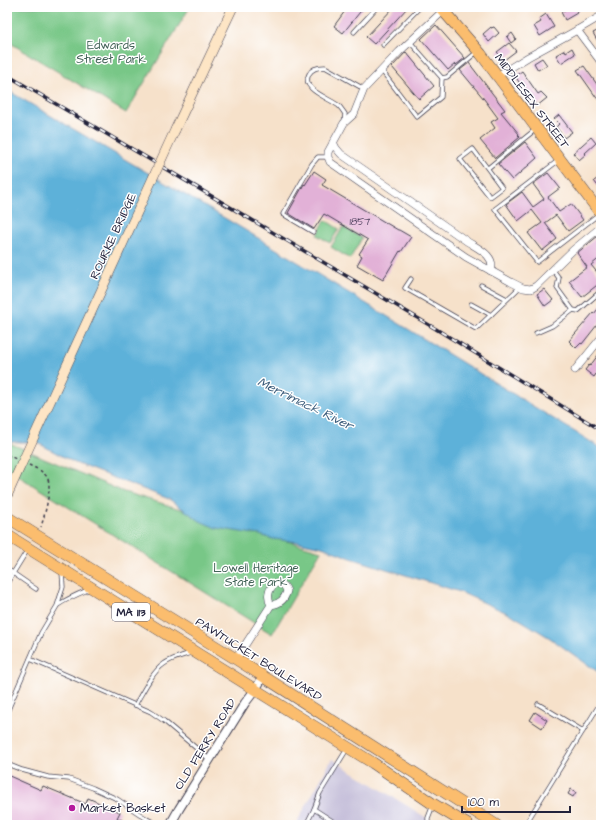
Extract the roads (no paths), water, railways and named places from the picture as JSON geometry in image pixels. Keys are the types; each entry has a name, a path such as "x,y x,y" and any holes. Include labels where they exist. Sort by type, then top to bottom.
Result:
{"main road":[{"name":"ROURKE BRIDGE","path":"7,496 233,7"},
{"name":"MIDDLESEX STREET","path":"442,9 478,51 600,212"},
{"path":"7,482 16,476"},
{"name":"PAWTUCKET BOULEVARD","path":"7,517 236,659 496,825"},
{"name":"MA 113","path":"7,535 373,763 433,804 468,825"}],"street":[{"path":"442,9 364,89 354,114 344,123 328,152 330,162 466,257 523,288 531,289 536,286 573,250 601,228"},
{"path":"497,76 601,16"},
{"path":"577,30 601,62"},
{"path":"333,142 341,154 468,242 485,252 492,261 491,271"},
{"path":"575,370 601,338"},
{"path":"236,659 272,605"},
{"name":"OLD FERRY ROAD","path":"170,825 245,703 263,677"}],"lane":[{"path":"354,32 377,7"},
{"path":"383,45 420,7"},
{"path":"381,70 417,117 441,97 442,78 410,42"},
{"path":"442,78 447,77 478,51"},
{"path":"344,123 345,114 339,106 311,88 308,83 310,72 314,68 326,67 364,89"},
{"path":"488,168 536,128"},
{"path":"473,149 488,168 502,188 490,197 460,159 473,149"},
{"path":"313,232 283,214 312,164 318,157 328,157"},
{"path":"559,159 495,209 537,262 600,212"},
{"path":"553,270 559,278 558,288 573,310"},
{"path":"411,278 406,288 476,329 520,287"},
{"path":"481,285 507,299"},
{"path":"536,333 552,326 573,310 578,311 601,291"},
{"path":"471,304 491,315"},
{"path":"7,583 29,548"},
{"path":"7,712 41,634 57,606 63,587 62,569"},
{"path":"7,570 36,589"},
{"path":"57,606 75,595 92,588"},
{"path":"136,704 154,673 164,664 194,652"},
{"path":"30,659 136,704 164,720 210,760"},
{"path":"525,825 601,702"},
{"path":"538,704 583,731"},
{"path":"306,825 320,793 348,748"},
{"path":"7,764 48,777 69,779 93,788 117,799 147,819 159,825"},
{"path":"428,825 428,818 433,804"},
{"path":"314,809 337,825"}],"water":[{"name":"Merrimack River","path":"7,90 245,230 601,448 601,674 550,638 514,616 460,592 351,558 322,547 216,528 200,521 169,499 75,463 36,442 7,442"}],"railway":[{"path":"7,75 436,329 601,430"}],"place":[{"name":"Market Basket","path":"72,808"}],"park label":[{"name":"Edwards Street Park","path":"111,52"},
{"name":"Lowell Heritage State Park","path":"256,575"}]}
